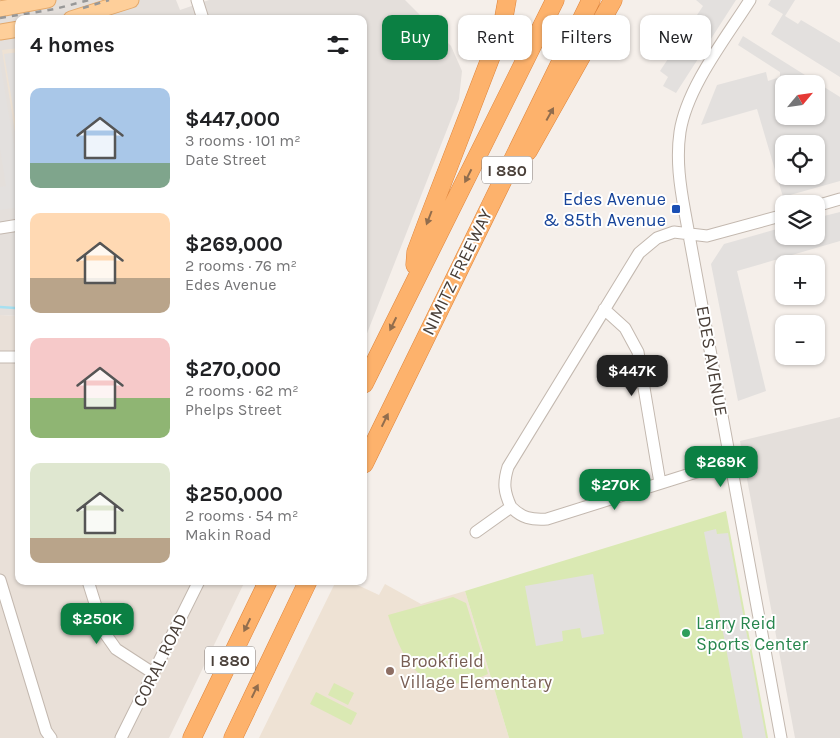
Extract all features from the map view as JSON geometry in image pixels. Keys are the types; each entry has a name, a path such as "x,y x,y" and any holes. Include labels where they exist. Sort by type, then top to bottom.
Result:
{"highway":[{"path":"414,280 416,252 502,28 507,0"},
{"name":"NIMITZ FREEWAY","path":"367,378 555,0"},
{"name":"NIMITZ FREEWAY","path":"367,458 591,0"},
{"path":"423,340 613,0"},
{"name":"I 880","path":"192,738 266,585"},
{"name":"I 880","path":"234,737 306,585"}],"main road":[{"path":"0,9 48,0"},
{"path":"84,15 131,0"},
{"path":"0,32 15,30"}],"street":[{"path":"197,0 202,15"},
{"name":"EDES AVENUE","path":"750,0 698,84 687,107 680,131 678,155 679,180 780,738"},
{"path":"825,203 840,199"},
{"path":"730,464 660,483 547,519 533,520 520,515 510,507 504,494 504,480 508,467 639,253 647,245 674,232 708,236 775,217"},
{"path":"0,228 15,226"},
{"path":"604,309 625,328 638,352 660,483"},
{"path":"0,358 15,358"},
{"path":"476,532 510,507"},
{"path":"0,580 46,730 51,738"},
{"path":"89,585 104,632 116,649 153,673"},
{"name":"CORAL ROAD","path":"121,738 197,585"}],"shaded area":[{"path":"0,0 176,0 180,10 209,0 405,0 420,15 382,15 382,60 448,60 448,43 451,46 462,71 459,99 367,333 367,15 15,15 15,316 0,315"},
{"path":"696,0 736,0 711,39 711,15 697,15 703,6"},
{"path":"771,0 795,0 785,16 798,24 801,20 840,43 840,77 771,34 783,14 768,5"},
{"path":"743,36 805,75 780,75 780,72 738,45"},
{"path":"15,48 15,133 2,50"},
{"path":"15,53 15,119 4,54"},
{"path":"667,60 697,60 676,93 663,86 668,77 660,71"},
{"path":"0,62 15,151 15,208 0,210 0,187 6,186 0,148"},
{"path":"766,72 768,81 775,79 775,125 825,125 825,88 840,97 840,181 790,195 782,195 779,185 825,185 825,135 775,135 775,170 757,109 701,125 717,85"},
{"path":"840,212 840,241 792,255 775,255 775,260 737,271 766,391 738,401 711,264 724,244 775,230 775,245 825,245 825,216"},
{"path":"0,315 15,316 15,585 243,585 169,738 0,738"},
{"path":"840,417 840,738 795,738 740,441"},
{"path":"716,529 717,534 728,533 766,738 743,738 704,532"},
{"path":"593,574 604,634 582,638 580,628 562,631 563,641 536,646 525,586"},
{"name":"Brookfield Village Elementary","path":"385,584 421,604 465,591 509,738 259,738 334,585 358,585 379,595"}],"green space":[{"path":"726,511 768,738 509,738 465,591"},
{"path":"453,597 466,603 488,674 467,682 449,684 434,682 422,676 402,652 388,615"},
{"path":"334,683 354,693 348,705 328,695"},
{"path":"316,692 357,713 351,725 310,704"}],"waterway":[{"path":"0,307 15,308"}],"railway":[{"path":"18,15 55,9 89,0"},
{"path":"83,8 109,0"},
{"path":"0,18 15,16"}],"place":[{"name":"Edes Avenue & 85th Avenue","path":"676,209"},
{"name":"Larry Reid Sports Center","path":"686,633"},
{"name":"Brookfield Village Elementary","path":"390,671"}]}
